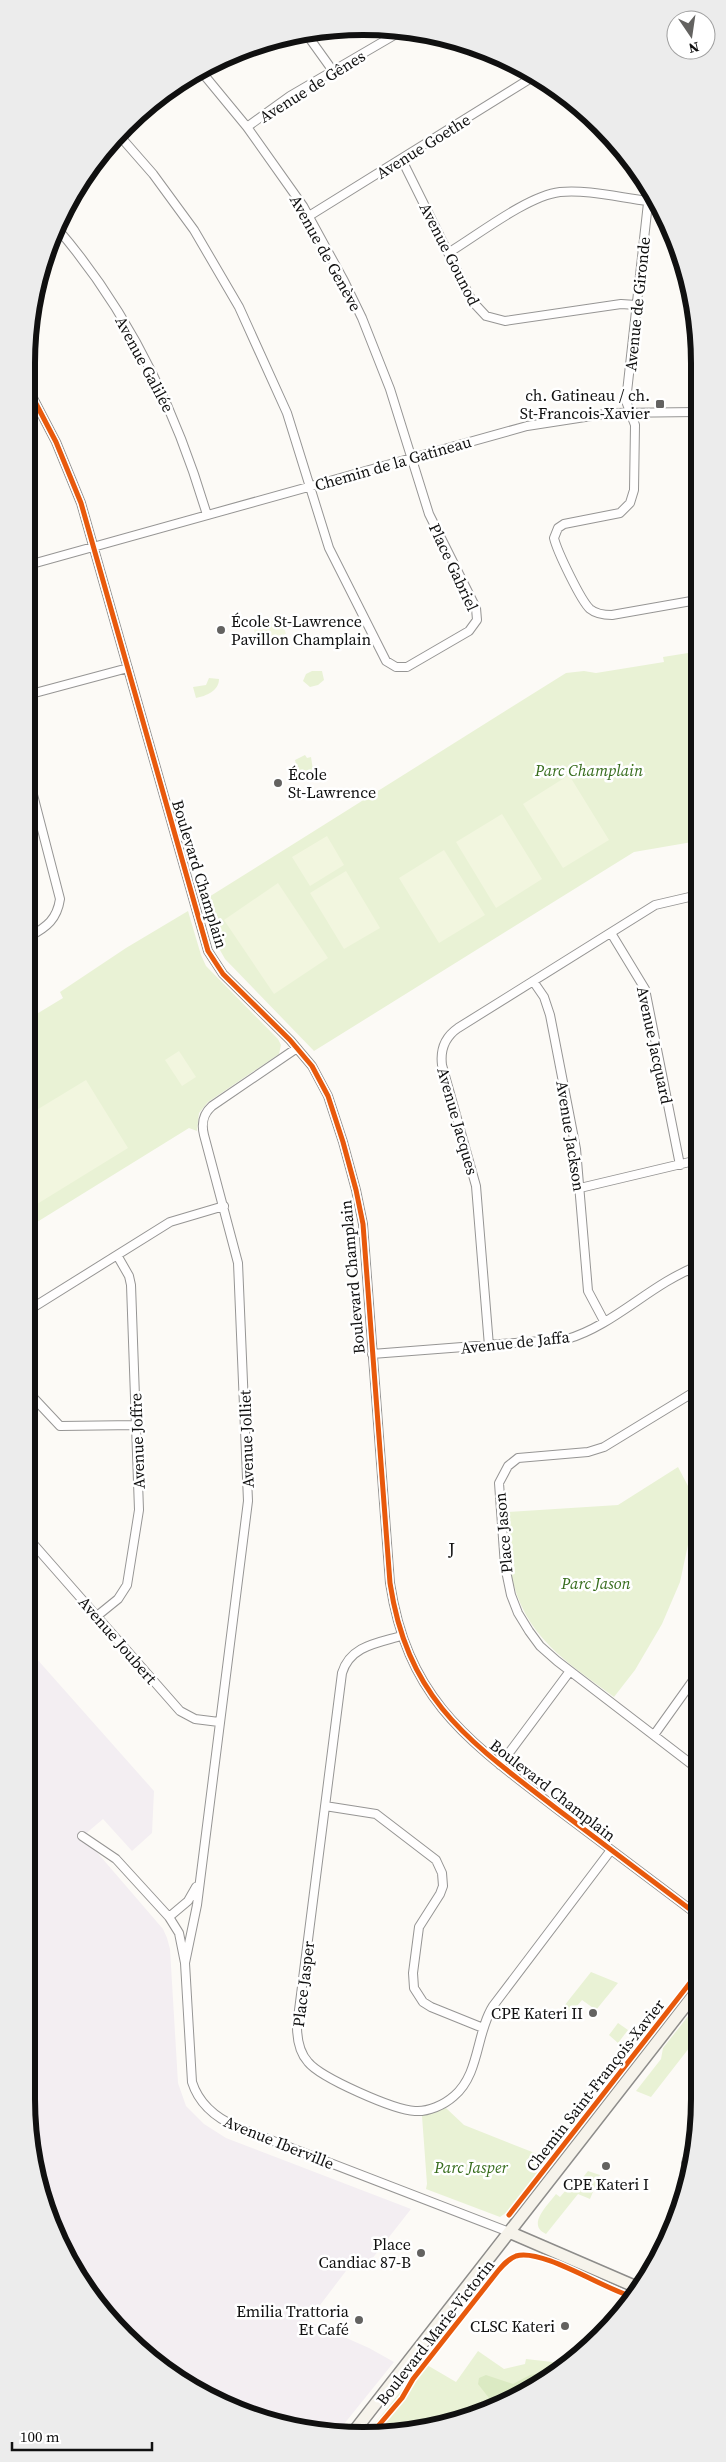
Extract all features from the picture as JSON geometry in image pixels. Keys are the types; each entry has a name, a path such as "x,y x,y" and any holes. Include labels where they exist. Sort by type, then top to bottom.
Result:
{"street":[{"name":"Avenue de Gênes","path":"248,126 290,96 392,37"},
{"path":"310,39 333,71"},
{"name":"Avenue de Genève","path":"205,76 248,126 309,216 362,318 390,389 412,457"},
{"name":"Avenue Goethe","path":"309,216 528,80"},
{"path":"123,140 152,174 194,230 227,284 276,386 310,486"},
{"name":"Avenue Gounod","path":"402,160 476,307 486,316 499,320 621,304 636,305"},
{"path":"448,253 531,202 551,194 567,191 646,198"},
{"name":"Avenue de Gironde","path":"649,202 626,401 635,425 634,490 630,503 624,511 614,515 560,526 554,535 555,542 583,600 593,611 612,615 691,601"},
{"name":"Avenue Galilée","path":"61,234 106,293 155,378 184,445 207,515"},
{"name":"Boulevard Champlain","path":"35,402 68,470 94,547 208,951 223,974 297,1048 312,1066 326,1091 358,1198 362,1224 390,1583 401,1636 415,1667 440,1708 464,1735 500,1765 691,1909"},
{"name":"Chemin de la Gatineau","path":"35,563 412,457 547,422 597,414 691,412"},
{"name":"Place Gabriel","path":"310,486 329,548 384,658 392,666 407,667 469,631 475,624 478,616 476,608 429,514 412,457"},
{"path":"35,693 128,668"},
{"path":"35,801 60,899 57,912 50,924 35,933"},
{"path":"35,819 40,818"},
{"name":"Avenue Jacques","path":"489,1346 477,1191 442,1065 442,1051 448,1037 454,1031 533,981 660,903 691,896"},
{"name":"Avenue Jacquard","path":"611,933 645,990 680,1165"},
{"name":"Avenue Jackson","path":"533,981 549,1008 575,1141 588,1291 604,1321"},
{"name":"Avenue Jolliet","path":"185,1963 192,1932 247,1525 248,1501 239,1271 202,1123 206,1111 297,1048"},
{"path":"580,1188 691,1162"},
{"path":"35,1306 174,1220 224,1206"},
{"name":"Avenue Joffre","path":"97,1616 122,1594 129,1579 139,1504 131,1285 129,1276 117,1255"},
{"name":"Avenue de Jaffa","path":"372,1354 567,1339 580,1335 691,1270"},
{"name":"Place Jason","path":"691,1394 604,1447 588,1452 525,1456 508,1466 501,1477 499,1490 505,1566 514,1604 523,1622 540,1646 691,1764"},
{"path":"35,1399 60,1426 136,1424"},
{"name":"Avenue Joubert","path":"35,1546 180,1711 195,1719 219,1722"},
{"name":"Place Jasper","path":"401,1636 355,1652 344,1666 297,2026 298,2040 304,2058 316,2071 327,2078 398,2107 421,2111 442,2104 460,2090 470,2073 483,2028 493,2006 612,1850"},
{"path":"500,1765 570,1671"},
{"path":"654,1735 691,1683"},
{"path":"325,1806 376,1814 436,1860 442,1873 443,1886 440,1894 418,1926 413,1973 414,1988 423,2002 431,2008 483,2028"},
{"name":"Avenue Iberville","path":"82,1836 116,1859 170,1917 181,1937 185,1963 192,2082 198,2096 213,2113 237,2128 509,2232"},
{"name":"Avenue Jolliet","path":"170,1917 190,1898 198,1881"},
{"name":"Chemin Saint-François-Xavier","path":"509,2232 691,1999"},
{"path":"509,2232 633,2285"},
{"name":"Boulevard Marie-Victorin","path":"358,2427 509,2232"}],"shaded area":[{"path":"35,1657 154,1791 152,1833 132,1851 103,1819 83,1836 163,1929 167,1938 170,1949 178,2083 186,2106 204,2124 226,2138 411,2209 368,2264 355,2259 308,2321 369,2348 394,2362 342,2426 299,2421 258,2410 199,2383 147,2346 103,2299 90,2281 69,2244 60,2225 46,2184 41,2163 36,2120"}],"green space":[{"path":"281,618 286,634 257,642 253,626"},
{"name":"Parc Champlain","path":"691,654 691,842 634,852 314,1051 225,959 216,943 204,900 566,673 584,671 596,673 664,662 663,657"},
{"path":"312,671 322,671 324,680 318,685 310,687 303,681 306,674"},
{"path":"209,678 219,679 217,687 208,694 196,698 193,687 206,685"},
{"path":"305,755 307,758 311,757 313,770 299,776 295,760"},
{"path":"569,775 609,840 563,868 523,804"},
{"path":"502,814 542,879 496,908 456,842"},
{"path":"327,836 344,865 310,886 292,857"},
{"path":"444,850 485,915 439,943 399,878"},
{"path":"346,871 380,928 344,949 310,893"},
{"path":"278,883 328,958 274,994 224,920"},
{"path":"188,911 206,966 278,1039 281,1045 279,1054 208,1102 199,1113 197,1131 189,1128 35,1223 35,1015 63,998 60,992 126,948"},
{"path":"179,1051 196,1077 182,1086 165,1060"},
{"path":"86,1080 128,1148 35,1205 35,1111"},
{"name":"Parc Jason","path":"678,1467 691,1492 691,1531 680,1582 662,1624 635,1670 614,1697 580,1672 549,1645 536,1631 526,1614 517,1595 511,1573 506,1512 618,1505"},
{"path":"591,1972 618,1983 596,2010 582,2000 572,2012 564,2006"},
{"path":"691,2012 691,2046 651,2097 636,2091 661,2059 663,2048"},
{"path":"618,2023 628,2030 618,2043 609,2035"},
{"name":"Parc Jasper","path":"446,2108 464,2125 550,2159 513,2208 500,2217 426,2189 422,2116"},
{"path":"588,2171 600,2175 590,2199 578,2194 546,2234 540,2230 538,2220 540,2215 556,2194 560,2197 566,2190 562,2186 572,2191"},
{"path":"478,2351 504,2369 525,2364 526,2359 558,2363 527,2383 468,2410 427,2421 372,2427 409,2381 415,2380 427,2365 456,2382"},
{"path":"545,2372 491,2401 478,2384 479,2378 486,2375 513,2384 530,2375"}],"cycle path":[{"path":"35,402 56,442 81,503 208,951 223,974 290,1040 312,1066 328,1096 343,1142 363,1224 390,1583 399,1624 411,1659 447,1715 470,1739 525,1785 691,1910"},
{"path":"509,2215 691,1982"},
{"path":"378,2426 402,2398 413,2379 498,2271 513,2257 527,2255 557,2263 626,2295"}],"place":[{"name":"ch. Gatineau / ch. St-Francois-Xavier","path":"660,404"},
{"name":"École St-Lawrence Pavillon Champlain","path":"221,630"},
{"name":"École St-Lawrence","path":"278,783"},
{"name":"CPE Kateri II","path":"593,2013"},
{"name":"CPE Kateri I","path":"606,2166"},
{"name":"Place Candiac 87-B","path":"421,2253"},
{"name":"Emilia Trattoria Et Café","path":"359,2320"},
{"name":"CLSC Kateri","path":"565,2326"}],"district":[{"name":"J","path":"452,1548"}]}
